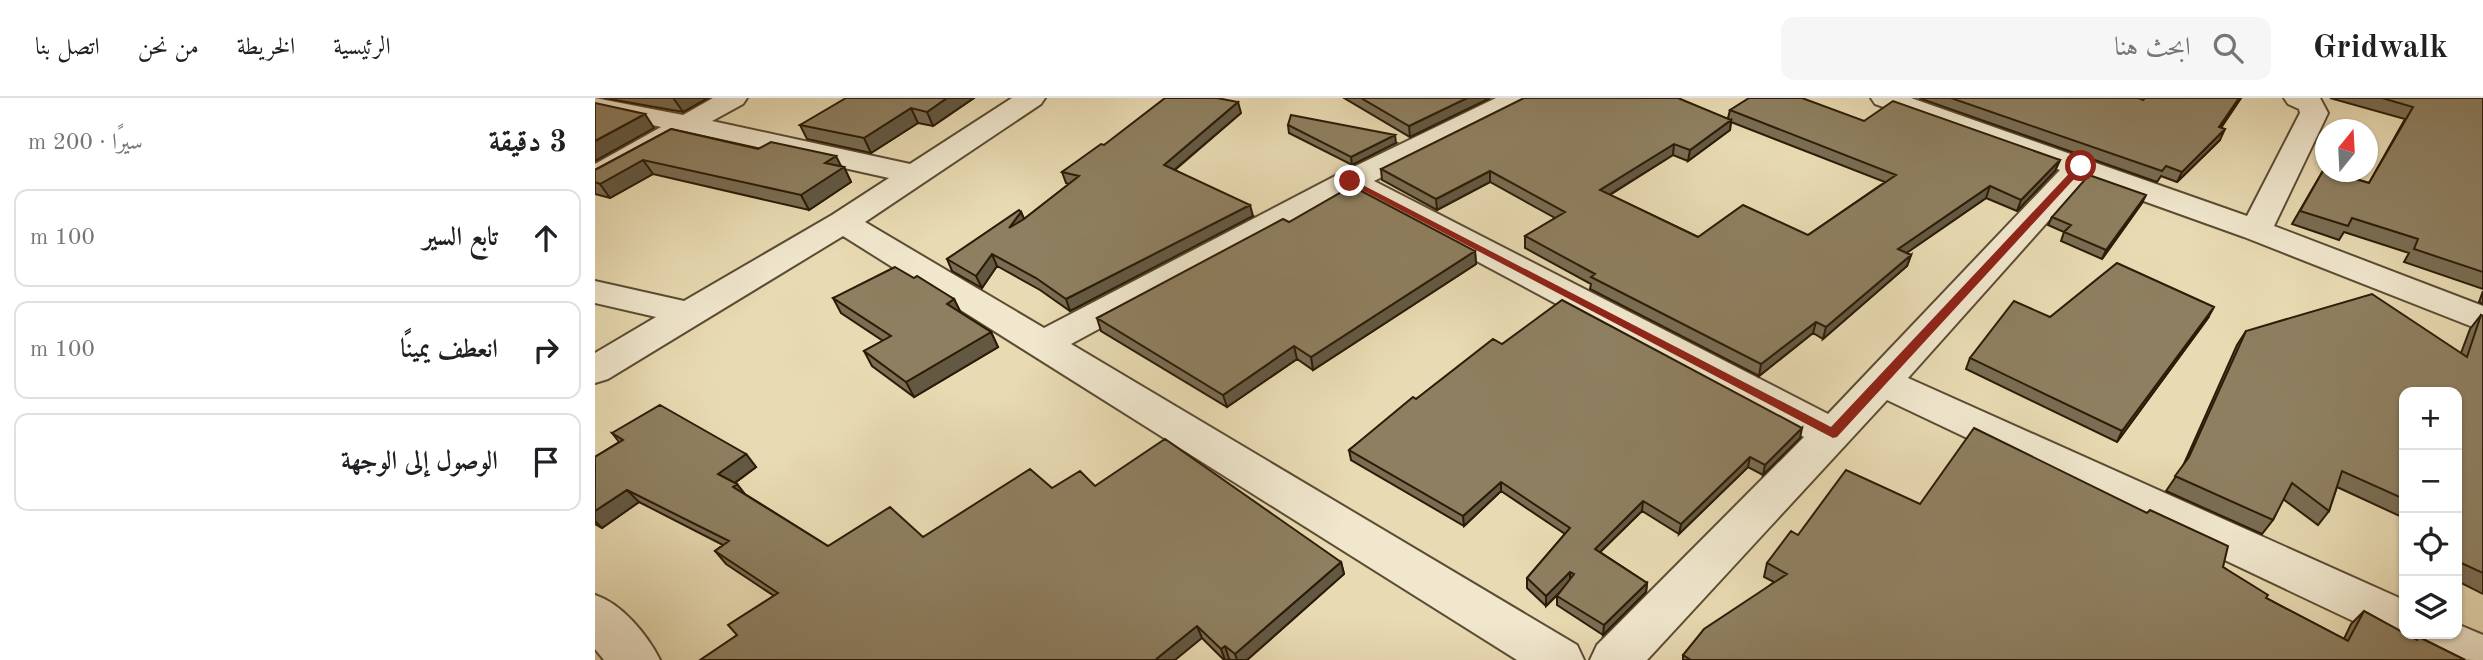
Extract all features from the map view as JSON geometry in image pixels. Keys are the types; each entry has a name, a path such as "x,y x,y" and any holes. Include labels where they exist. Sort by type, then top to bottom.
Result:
{"street":[{"path":"595,176 733,98"},
{"path":"595,370 843,222 1031,98"},
{"path":"1044,343 1350,181 1518,98"},
{"path":"1885,98 2256,230 2483,319"},
{"path":"2256,230 2314,113 2311,104 2298,98"},
{"path":"595,104 917,174"},
{"path":"1615,660 1882,382 2081,166"},
{"path":"1350,181 1833,433"},
{"path":"843,222 1559,660"},
{"path":"595,292 691,314"},
{"path":"1882,382 2399,620"},
{"path":"595,615 635,660"},
{"path":"2440,639 2483,659"}],"building":[{"path":"846,98 947,98 927,112 911,108 864,138 800,125"},
{"path":"1165,98 1217,98 1238,102 1164,165 1250,205 1066,299 1036,278 992,254 976,276 947,259 1019,210 1021,212 1009,228 1024,219 1079,176 1062,172 1101,144 1104,145"},
{"path":"1361,98 1467,98 1409,126"},
{"path":"1524,98 1678,98 1731,120 1690,150 1674,144 1600,190 1698,237 1743,205 1808,235 1896,175 1730,110 1749,98 1802,98 1864,121 1893,101 2060,160 2021,200 1990,186 1898,249 1911,255 1826,327 1816,322 1761,364 1591,277 1595,274 1525,236 1565,212 1490,171 1436,199 1381,169"},
{"path":"1951,98 2239,98 2219,127 2225,129 2182,172 2166,166 2162,171"},
{"path":"2382,98 2483,98 2483,272 2414,249 2418,239 2352,218 2348,226 2300,211 2317,182 2378,182 2378,167 2413,107"},
{"path":"595,103 645,114 595,141"},
{"path":"1291,115 1395,135 1351,157 1288,125"},
{"path":"671,129 758,149 771,142 836,156 825,163 844,167 801,195 643,160 600,184 595,182 595,170"},
{"path":"2089,175 2146,195 2106,250 2064,232 2071,225 2052,217"},
{"path":"1352,186 1475,251 1311,357 1294,346 1223,395 1097,318 1283,219 1289,222"},
{"path":"2117,263 2214,307 2122,431 1970,358 2014,301 2050,317"},
{"path":"895,267 914,278 917,276 954,299 947,304 991,332 906,382 864,351 891,336 833,298"},
{"path":"2372,294 2467,357 2481,315 2483,316 2483,573 2462,563 2462,387 2399,387 2399,497 2342,471 2329,511 2292,483 2273,520 2175,476 2189,457 2246,331"},
{"path":"1562,300 1802,428 1765,465 1750,457 1681,524 1643,501 1595,549 1647,583 1604,625 1557,596 1574,574 1570,572 1546,596 1527,578 1570,528 1501,482 1463,516 1349,450 1413,397 1416,399 1493,339 1502,344"},
{"path":"660,405 746,454 718,474 737,484 733,487 828,546 890,507 923,537 1030,469 1052,488 1080,471 1095,486 1165,439 1341,562 1235,654 1225,646 1221,649 1197,626 1155,660 700,660 737,635 728,625 778,593 715,551 729,541 627,490 595,511 595,457 623,440 612,433"},
{"path":"1974,428 2147,513 2150,510 2228,546 2223,567 2268,595 2266,598 2348,641 2364,611 2399,630 2399,639 2423,639 2465,660 1691,660 1683,655 1704,629 1787,574 1767,563 1791,531 1798,535 1846,470 1920,504"}],"route":[{"path":"1350,181 1833,433 2081,166"}]}
